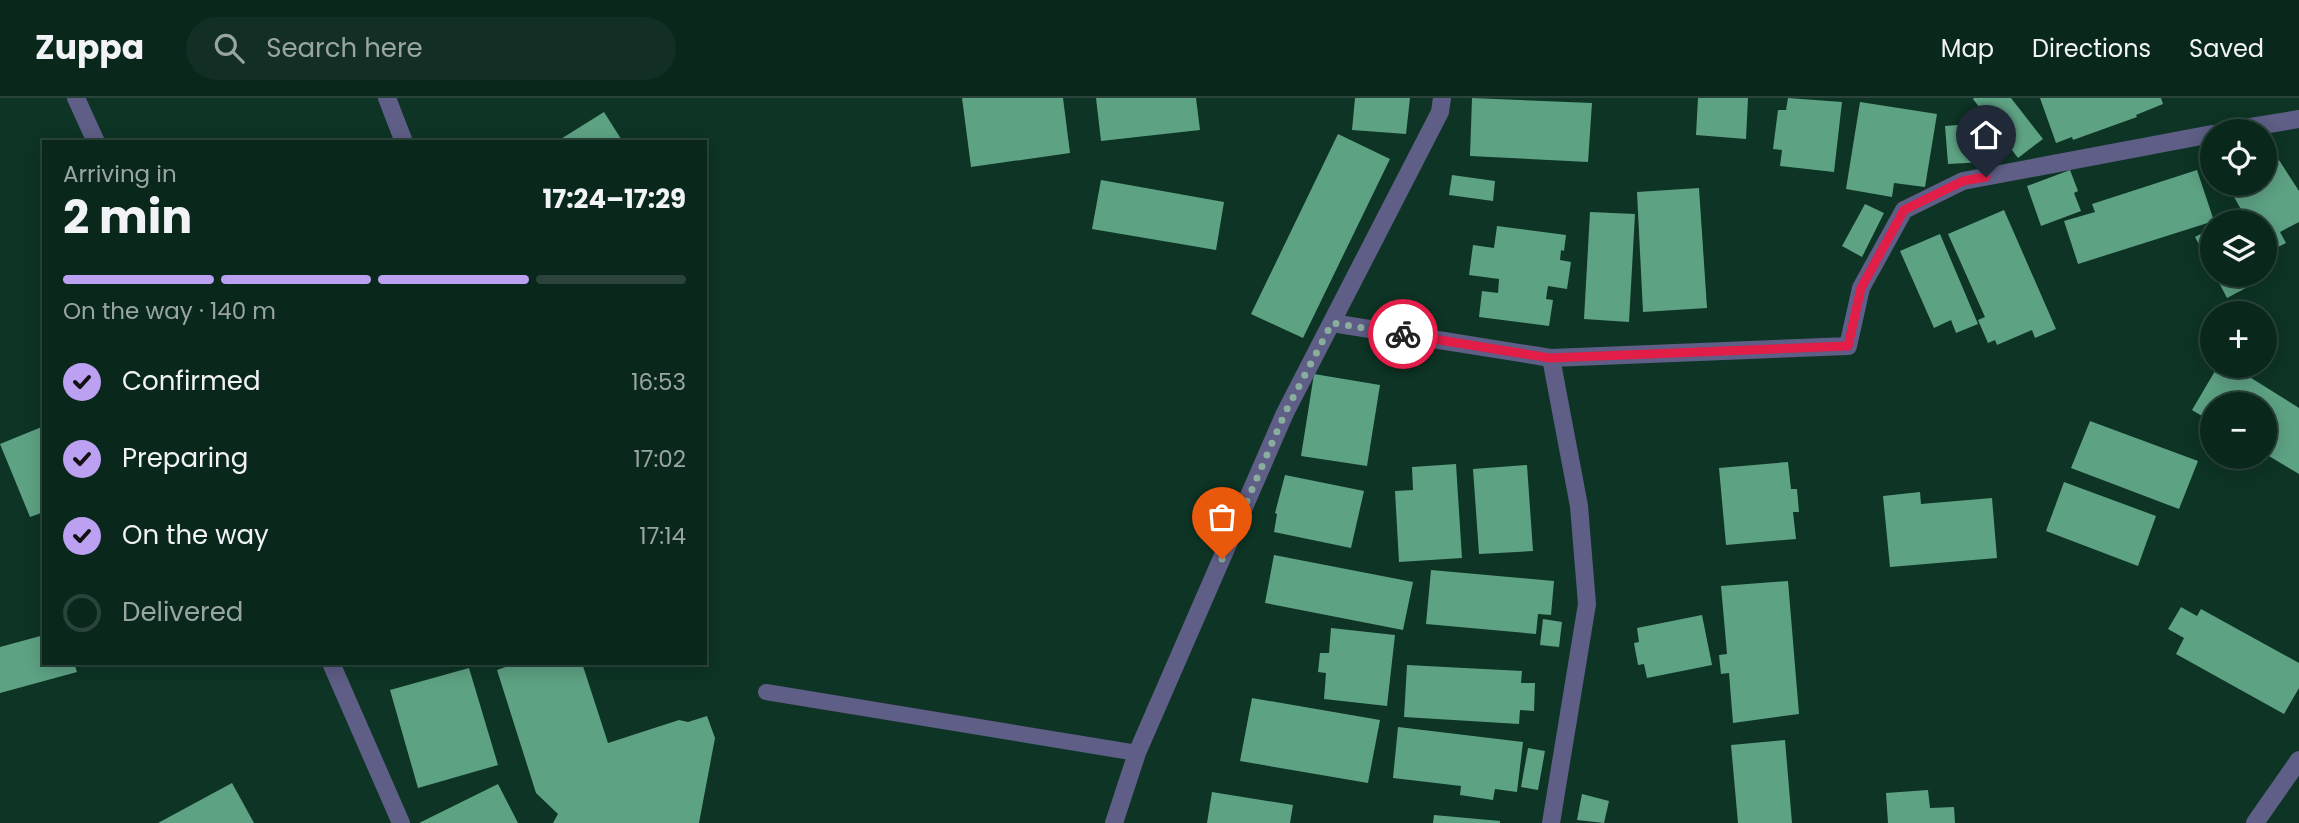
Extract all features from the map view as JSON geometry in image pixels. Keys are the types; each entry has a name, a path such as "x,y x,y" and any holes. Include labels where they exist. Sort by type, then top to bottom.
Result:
{"street":[{"path":"76,98 95,140"},
{"path":"387,98 403,140"},
{"path":"1114,823 1137,753 1285,413 1440,112 1442,98"},
{"path":"2277,123 2299,119"},
{"path":"1332,323 1550,358 1848,346 1861,288 1904,210 1963,181 2200,136"},
{"path":"1550,358 1579,506 1587,604 1551,823"},
{"path":"332,665 401,823"},
{"path":"2255,823 2299,760"}],"lane":[{"path":"766,692 1137,753"}],"building":[{"path":"962,98 1063,98 1070,153 971,167"},
{"path":"1096,98 1196,98 1200,130 1101,141"},
{"path":"1355,98 1410,98 1406,134 1352,130"},
{"path":"1472,98 1592,103 1588,162 1470,156"},
{"path":"1698,98 1748,98 1746,139 1696,135"},
{"path":"1788,98 1842,102 1834,172 1780,166 1782,150 1773,149 1778,110 1786,110"},
{"path":"1974,98 2011,98 2043,139 2018,158"},
{"path":"2040,98 2161,98 2163,104 2136,115 2137,117 2073,140 2072,137 2056,143"},
{"path":"1860,102 1937,114 1925,187 1894,183 1892,197 1846,189"},
{"path":"604,112 622,140 559,140"},
{"path":"1983,123 1984,132 1992,132 1994,156 1986,157 1986,162 1948,164 1945,126"},
{"path":"1338,134 1390,159 1303,338 1251,314"},
{"path":"2277,157 2299,191 2299,222 2280,232 2286,243 2277,248 2277,210 2241,210 2234,196 2277,196"},
{"path":"2070,170 2078,191 2074,193 2081,211 2041,226 2027,186"},
{"path":"2197,170 2200,196 2206,196 2210,210 2200,210 2200,225 2078,264 2064,221 2095,212 2092,204"},
{"path":"1452,175 1495,181 1493,201 1449,195"},
{"path":"1101,180 1224,202 1216,250 1092,229"},
{"path":"1699,188 1707,308 1643,312 1637,192"},
{"path":"1865,204 1884,213 1862,257 1842,246"},
{"path":"2004,210 2056,329 2035,338 2032,330 1997,345 1995,340 1988,343 1978,320 1985,317 1948,234"},
{"path":"1590,212 1635,214 1629,322 1584,319"},
{"path":"1497,226 1566,235 1560,260 1571,262 1567,289 1548,286 1546,299 1553,300 1549,326 1479,317 1482,291 1498,293 1499,279 1469,275 1473,245 1494,248"},
{"path":"1940,234 1978,324 1956,333 1951,320 1934,328 1900,251"},
{"path":"2221,287 2248,287 2227,298"},
{"path":"1314,374 1380,385 1367,466 1301,456"},
{"path":"2211,378 2251,378 2273,392 2203,392"},
{"path":"2277,394 2299,408 2299,474 2277,461"},
{"path":"2200,396 2200,415 2192,410"},
{"path":"2090,421 2198,461 2179,509 2071,468"},
{"path":"42,427 42,513 30,517 0,444"},
{"path":"1788,462 1791,489 1797,489 1799,512 1793,512 1796,539 1726,545 1719,468"},
{"path":"1456,464 1462,558 1399,562 1395,491 1413,490 1412,467"},
{"path":"1527,465 1533,551 1479,554 1473,469"},
{"path":"1285,475 1364,491 1351,548 1274,532 1275,513"},
{"path":"2064,482 2156,516 2138,566 2046,531"},
{"path":"1920,492 1921,504 1992,498 1997,558 1890,567 1883,496"},
{"path":"1274,555 1413,582 1403,630 1265,603"},
{"path":"1431,570 1554,581 1551,615 1538,614 1536,634 1426,624"},
{"path":"1788,581 1799,714 1733,723 1729,673 1721,674 1719,655 1727,654 1721,586"},
{"path":"2181,607 2197,616 2201,609 2299,663 2299,688 2284,714 2176,654 2184,638 2168,629"},
{"path":"1702,615 1712,665 1647,678 1644,664 1638,665 1634,643 1639,642 1637,628"},
{"path":"1543,619 1562,622 1559,647 1540,645"},
{"path":"1331,628 1395,635 1387,706 1324,699 1326,673 1318,672 1320,653 1329,653"},
{"path":"42,636 42,665 75,665 77,672 0,693 0,647"},
{"path":"511,665 583,665 608,743 679,720 688,722 707,716 715,738 699,823 553,823 558,814 536,793 497,670"},
{"path":"1407,665 1522,671 1521,683 1535,683 1534,711 1520,710 1519,724 1404,717"},
{"path":"469,668 498,765 418,788 390,690"},
{"path":"1252,698 1380,720 1368,783 1240,761"},
{"path":"1398,727 1523,742 1517,792 1495,789 1493,800 1460,795 1461,786 1393,778"},
{"path":"1785,740 1792,823 1738,823 1731,745"},
{"path":"1528,748 1545,751 1538,790 1521,787"},
{"path":"232,783 254,823 158,823"},
{"path":"498,784 518,823 419,823"},
{"path":"1928,790 1930,808 1954,807 1955,823 1888,823 1886,793"},
{"path":"1212,792 1293,805 1290,823 1207,823"},
{"path":"1582,794 1609,801 1604,823 1577,820"},
{"path":"1434,815 1500,821 1500,823 1433,823"}],"way so far":[{"path":"1222,559 1285,413 1332,323 1403,334"}],"route":[{"path":"1403,334 1550,358 1848,346 1861,288 1904,210 1963,181 1986,177"}]}
